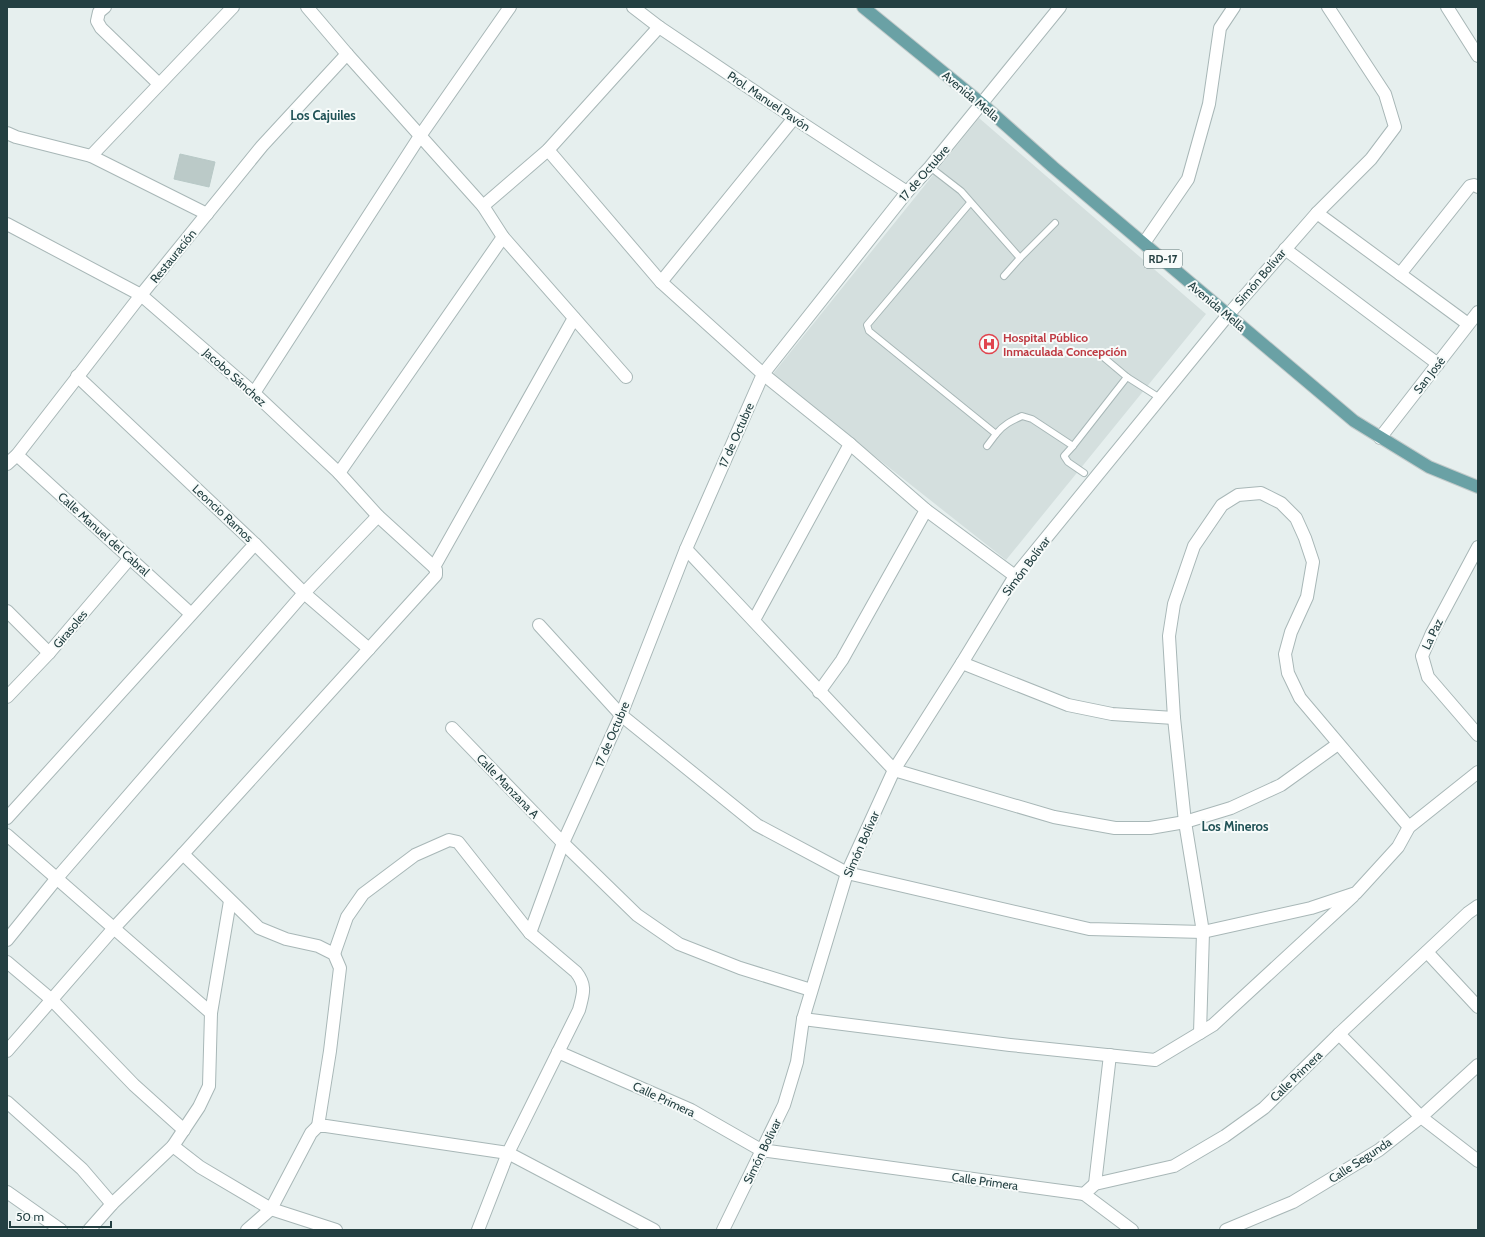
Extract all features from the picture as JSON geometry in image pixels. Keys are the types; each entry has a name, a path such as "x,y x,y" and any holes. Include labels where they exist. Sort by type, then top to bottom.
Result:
{"main road":[{"name":"Avenida Mella","path":"863,7 982,104 1053,167 1354,421 1429,467 1478,487"}],"street":[{"path":"105,7 99,12 97,21 101,28 159,84"},
{"path":"91,156 233,7"},
{"path":"307,7 483,206 503,237 626,377"},
{"path":"254,393 420,136 510,7"},
{"name":"Prol. Manuel Pavón","path":"633,7 794,118 906,192"},
{"name":"17 de Octubre","path":"530,933 564,843 621,715 686,549 763,374 906,192 930,167 1060,7"},
{"path":"1144,243 1188,179 1209,104 1220,28 1234,7"},
{"name":"Simón Bolívar","path":"723,1230 784,1105 797,1062 802,1019 847,873 894,770 1015,576 1228,315 1317,213 1371,159 1395,127 1385,94 1328,7"},
{"path":"1447,7 1478,56"},
{"path":"483,206 548,150 660,27"},
{"name":"Restauración","path":"7,464 17,455 141,294 262,146 347,54"},
{"path":"661,282 794,118"},
{"path":"7,133 16,137 91,156 207,214"},
{"path":"548,150 661,282 763,374 850,444 926,510 1015,576"},
{"path":"1400,274 1470,186 1474,185 1478,187"},
{"path":"1317,213 1468,324"},
{"name":"Jacobo Sánchez","path":"7,224 141,294 254,393 339,473 378,516 434,567"},
{"path":"339,473 503,237"},
{"path":"1285,249 1438,364"},
{"name":"San José","path":"1380,438 1478,312"},
{"path":"7,1050 114,928 436,576 436,570 434,567 574,318"},
{"name":"Leoncio Ramos","path":"77,376 255,544 304,593 369,649"},
{"path":"754,620 850,444"},
{"name":"Calle Manuel del Cabral","path":"17,455 191,614"},
{"path":"1200,1033 1203,932 1185,822 1174,718 1170,636 1174,604 1194,546 1222,506 1238,495 1261,493 1281,503 1296,518 1314,562 1307,597 1291,632 1285,654 1288,673 1300,698 1409,827"},
{"path":"819,692 842,660 926,510"},
{"path":"7,940 56,878 304,593 378,516"},
{"path":"7,818 255,544"},
{"name":"La Paz","path":"1478,547 1432,633 1422,656 1428,677 1478,735"},
{"path":"686,549 894,770 1054,818 1115,828 1150,828 1185,822 1231,808 1281,785 1338,744"},
{"name":"Girasoles","path":"7,697 49,653 130,558"},
{"path":"7,611 49,653"},
{"path":"539,625 621,715 757,826 847,873 1090,929 1203,932 1311,908 1356,893"},
{"path":"962,662 1068,705 1112,714 1174,718"},
{"name":"Calle Manzana A","path":"452,728 564,843 637,915 679,944 740,968 811,990"},
{"path":"802,1019 1010,1045 1155,1060 1213,1025 1356,893 1398,847 1409,827 1478,772"},
{"path":"7,835 211,1012"},
{"path":"334,954 347,917 363,894 415,855 449,840 458,842 463,847 530,933 576,972 581,980 584,991 579,1010 508,1153 478,1230"},
{"path":"183,854 259,928 286,939 318,946 334,954 340,968 330,1051 318,1126 311,1133 270,1209 247,1230"},
{"path":"88,1230 112,1204 173,1146 199,1107 209,1086 211,1012 230,901"},
{"name":"Calle Primera","path":"558,1052 691,1110 762,1150 1084,1194 1095,1184 1174,1166 1225,1136 1264,1108 1339,1034 1468,913 1478,906"},
{"path":"1427,952 1478,1007"},
{"path":"7,962 52,1000 134,1085 184,1130"},
{"path":"1339,1034 1421,1117 1478,1161"},
{"path":"1095,1184 1110,1055"},
{"name":"Calle Segunda","path":"1226,1230 1293,1202 1379,1150 1421,1117 1478,1065"},
{"path":"7,1102 82,1169 112,1204"},
{"path":"318,1126 508,1153 654,1230"},
{"path":"173,1146 200,1167 270,1209 336,1230"},
{"path":"7,1192 61,1230"},
{"path":"1084,1194 1132,1230"}],"lane":[{"path":"930,167 961,191 1020,258"},
{"path":"970,203 867,325 869,331 996,434"},
{"path":"1004,276 1055,223"},
{"path":"1102,356 1127,377 1160,398"},
{"path":"1084,473 1068,462 1064,456 1127,377"},
{"path":"987,446 1005,425 1022,416 1032,419 1073,446"}],"shaded area":[{"name":"Hospital Público Inmaculada Concepción","path":"979,118 1206,314 1006,560 772,375"}],"building":[{"path":"180,154 215,162 209,187 174,179"}],"place":[{"name":"Hospital Público Inmaculada Concepción","path":"989,344"}],"district":[{"name":"Los Cajuiles","path":"323,115"},
{"name":"Los Mineros","path":"1235,826"}]}
